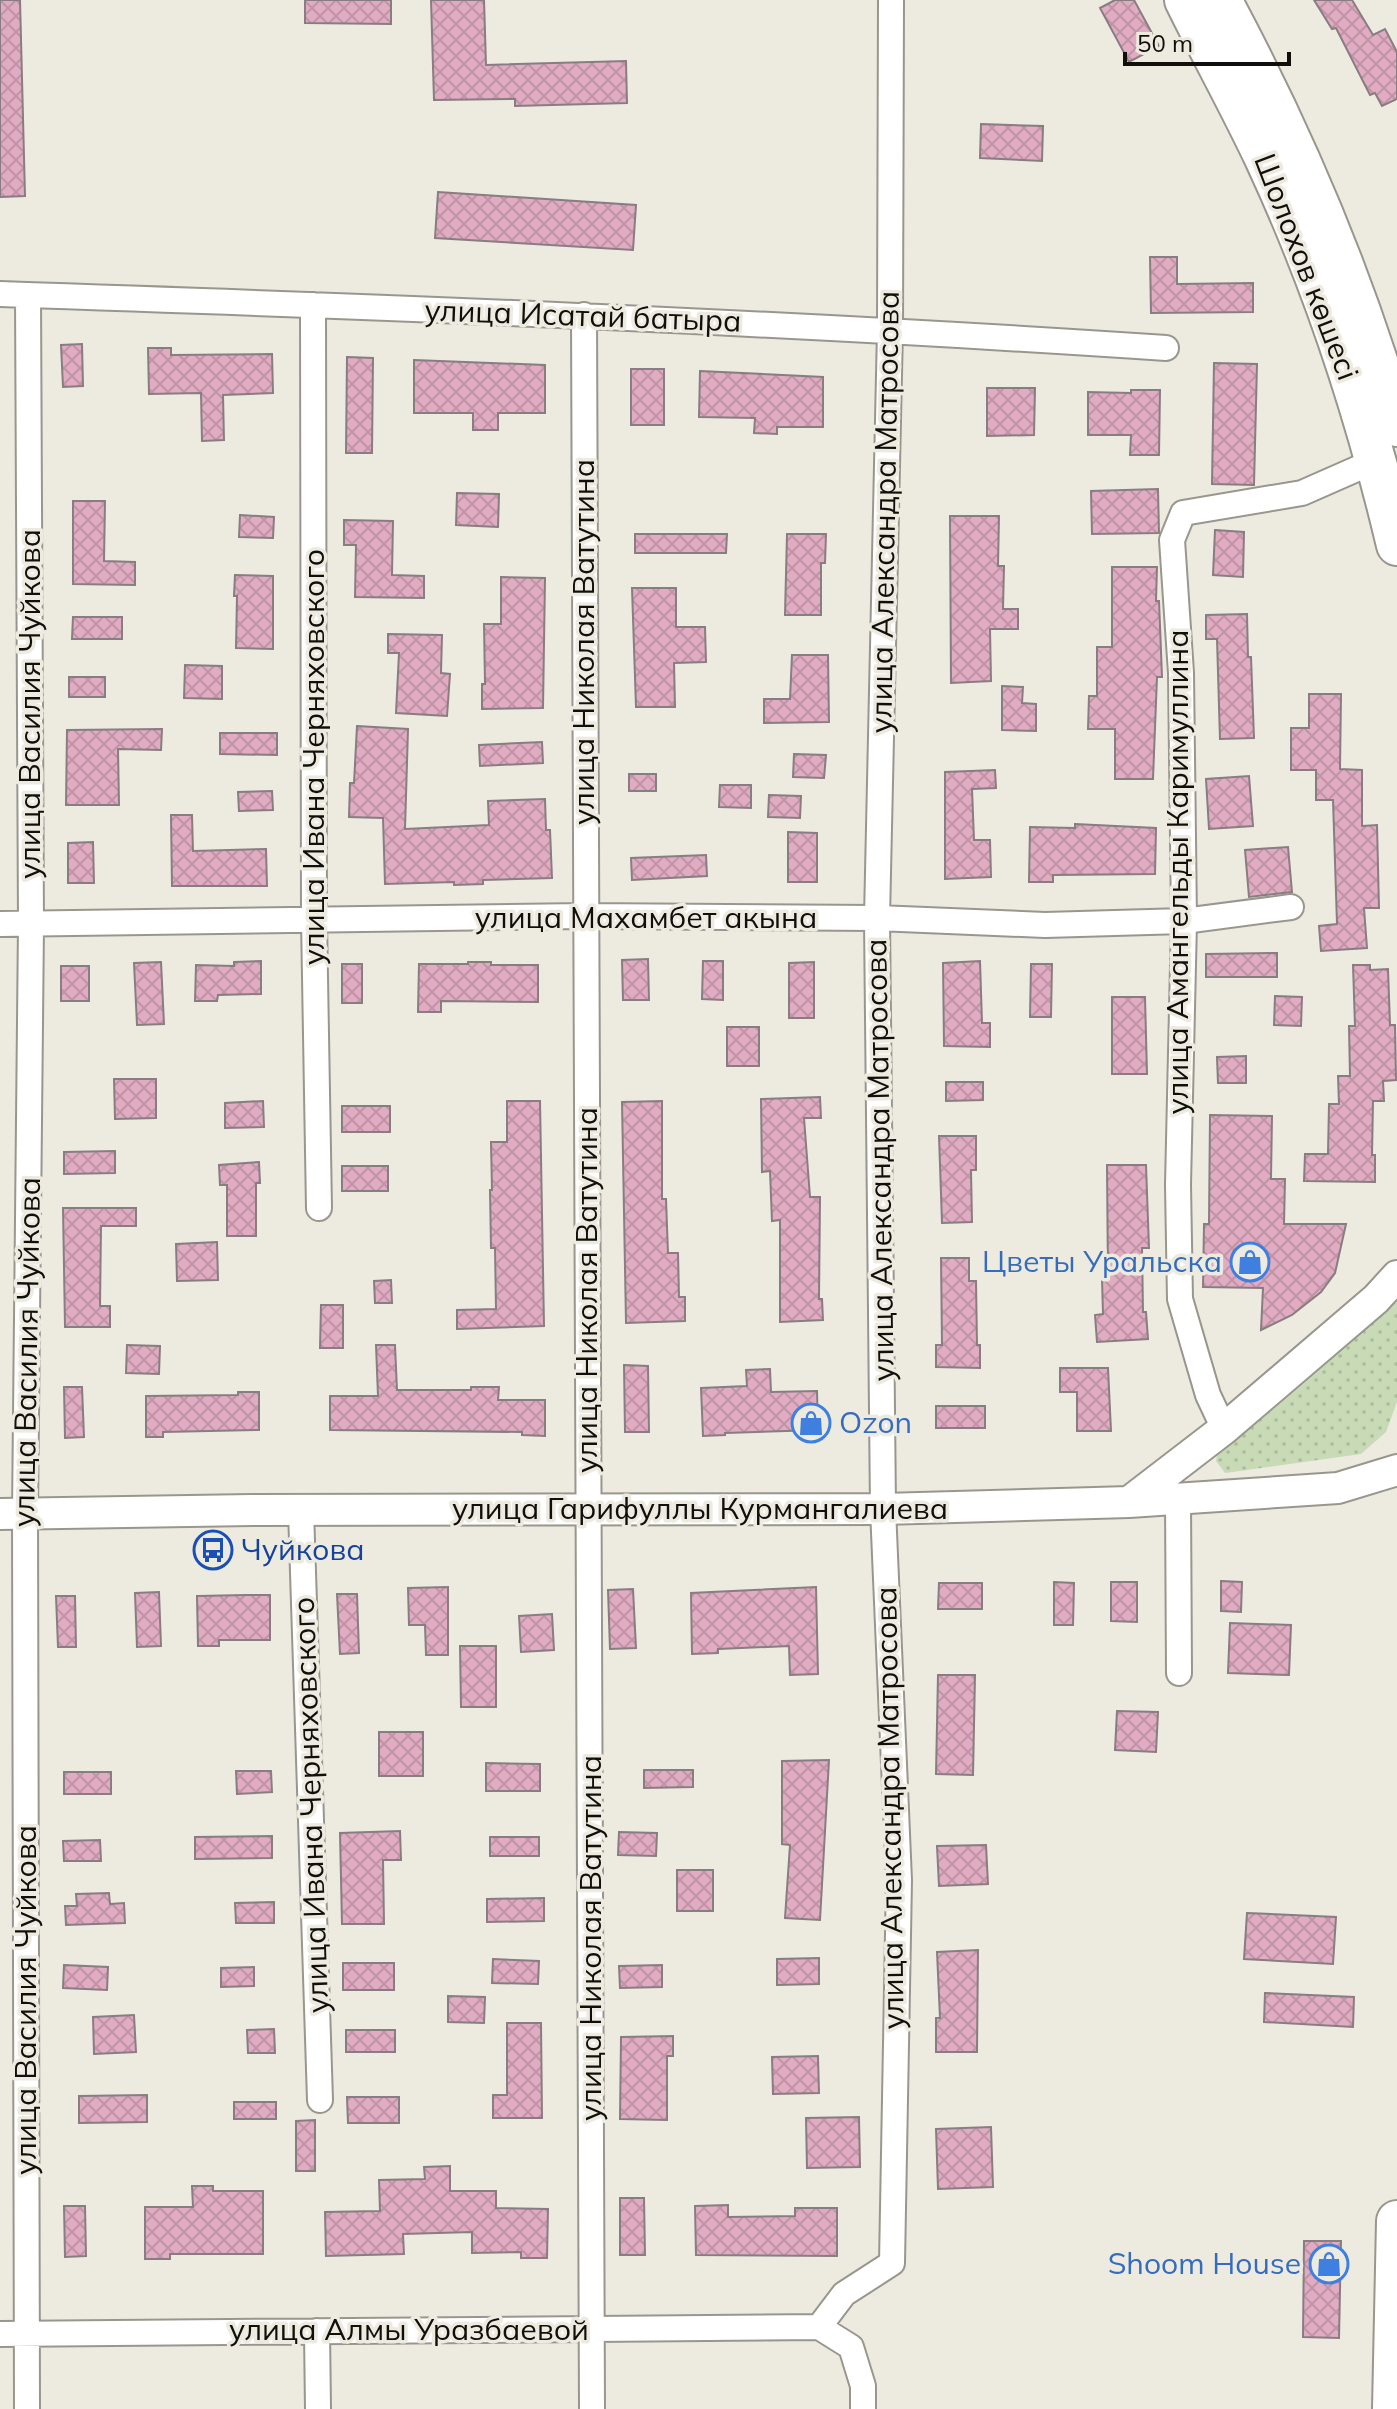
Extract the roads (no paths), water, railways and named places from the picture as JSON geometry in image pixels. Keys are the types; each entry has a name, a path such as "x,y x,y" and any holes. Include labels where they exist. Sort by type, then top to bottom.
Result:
{"highway":[{"name":"Шолохов көшесі","path":"1185,0 1266,159 1332,323 1377,460 1397,545"},
{"name":"Шолохов көшесі","path":"1221,0 1259,71 1349,274 1397,426"},
{"path":"1393,2409 1397,2221"}],"street":[{"name":"улица Александра Матросова","path":"819,2327 844,2294 892,2263 899,1880 883,1509 877,918 890,330 891,0"},
{"name":"улица Исатай батыра","path":"0,294 584,315 1166,348"},
{"name":"улица Василия Чуйкова","path":"27,2409 13,1514 31,924 28,295"},
{"name":"улица Ивана Черняховского","path":"313,305 314,919 319,1208"},
{"name":"улица Николая Ватутина","path":"584,315 592,2409"},
{"name":"улица Амангельды Каримуллина","path":"1224,1429 1208,1395 1180,1299 1178,1185 1184,921 1181,673 1172,540 1183,513 1302,493 1377,460"},
{"name":"улица Махамбет акына","path":"0,924 584,916 877,918 1045,925 1184,921 1291,907"},
{"path":"1129,1502 1224,1429 1376,1299 1397,1276"},
{"name":"улица Гарифуллы Курмангалиева","path":"13,1514 883,1509 1129,1502 1338,1488 1397,1470"},
{"path":"1178,1500 1179,1673"},
{"name":"улица Ивана Черняховского","path":"301,1510 320,2100"},
{"path":"819,2327 851,2347 863,2386 863,2409"},
{"name":"улица Алмы Уразбаевой","path":"0,2334 819,2327"},
{"path":"317,2331 318,2409"}],"place":[{"name":"Цветы Уральска","path":"1250,1262"},
{"name":"Ozon","path":"811,1423"},
{"name":"Чуйкова","path":"213,1550"},
{"name":"Shoom House","path":"1329,2264"}]}
